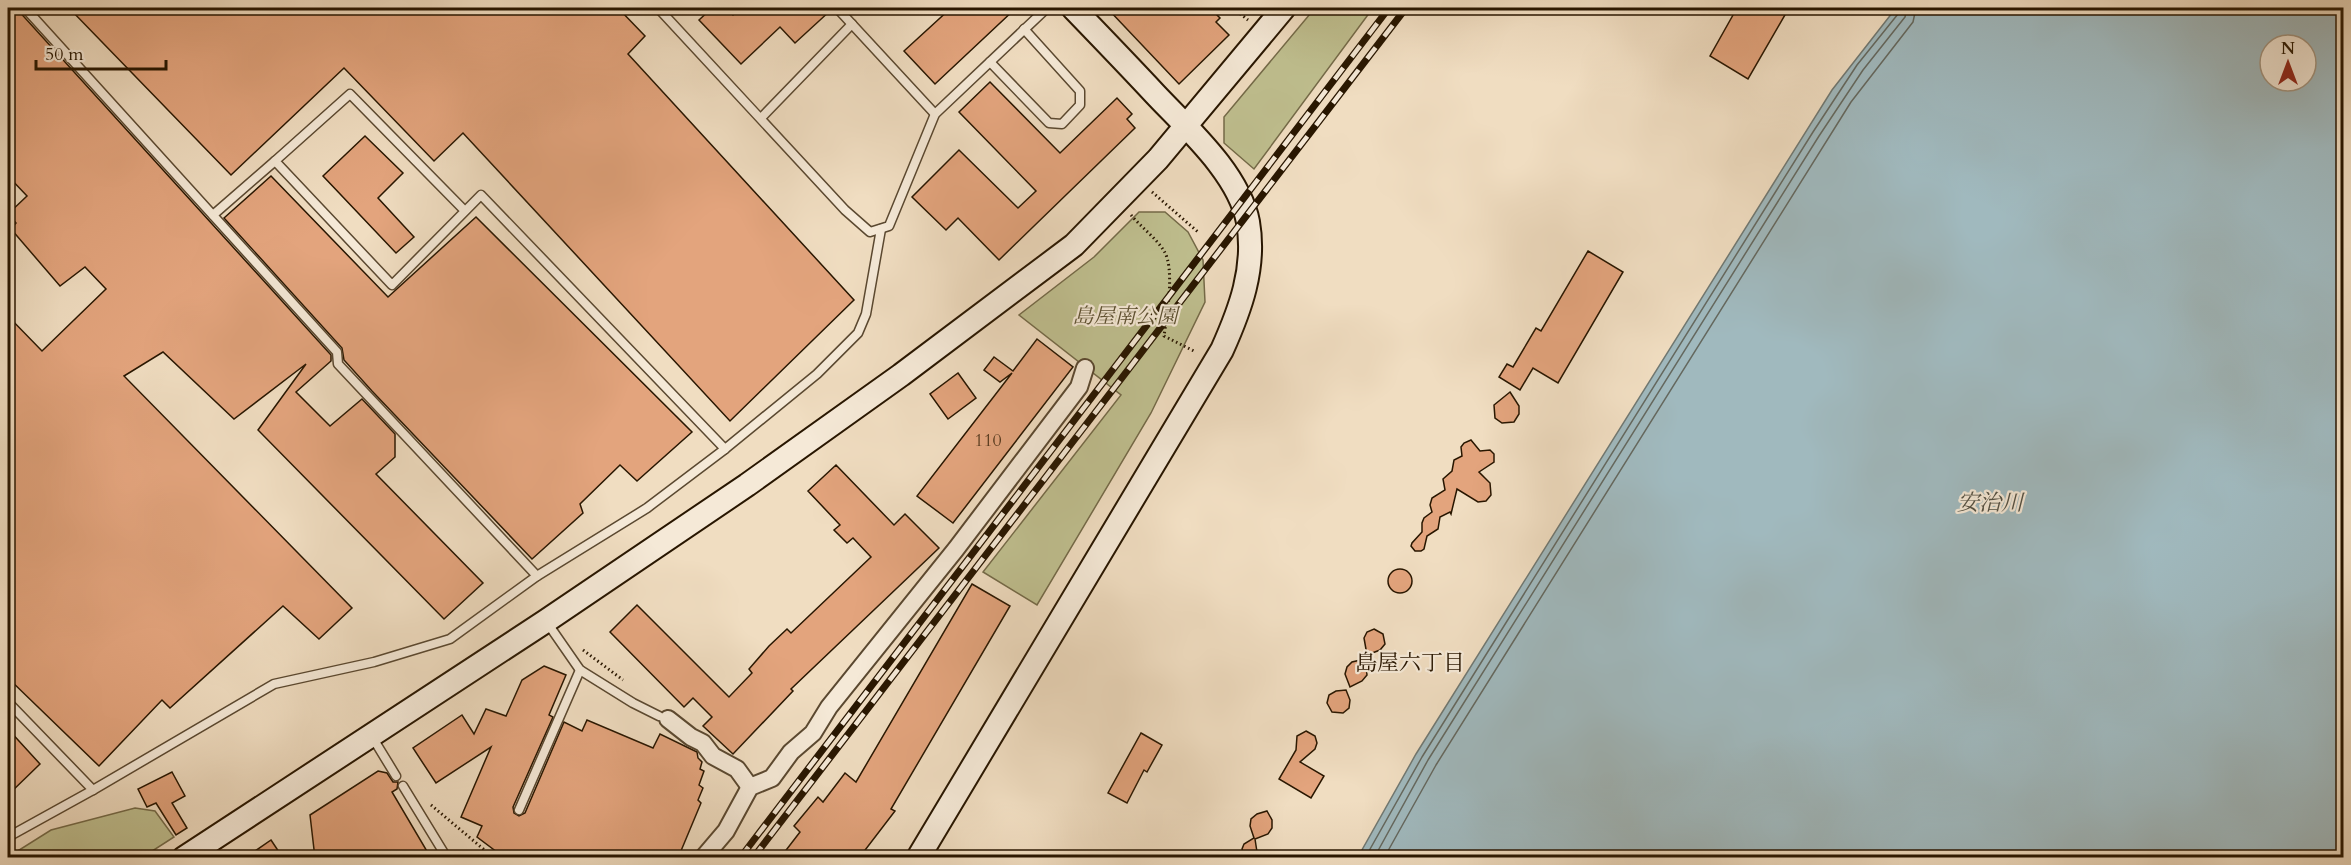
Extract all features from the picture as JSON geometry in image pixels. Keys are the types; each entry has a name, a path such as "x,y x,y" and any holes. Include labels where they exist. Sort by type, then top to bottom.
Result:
{"street":[{"path":"918,858 1216,360 1233,326 1251,260 1248,221 1243,205 1222,168 1186,126 1073,8"},
{"path":"184,858 546,621 757,478 901,375 1074,245 1158,159 1284,8"},
{"path":"704,858 726,831 750,787 772,778 791,752 813,733 829,707 956,549 1079,387 1085,368"},
{"path":"663,717 703,743 713,756 737,769 750,787"}],"lane":[{"path":"25,8 337,352 338,364 537,576"},
{"path":"658,8 845,210 870,232 889,226 935,114 1047,8"},
{"path":"837,8 935,114"},
{"path":"761,118 852,24"},
{"path":"990,62 1049,123 1062,124 1080,105 1080,91 1024,29"},
{"path":"213,215 350,94 465,211"},
{"path":"275,161 392,285 481,195 725,449"},
{"path":"8,837 274,684 374,662 450,639 537,576 647,508 818,374 858,333 866,314 881,229"},
{"path":"546,621 580,670 633,703 663,717"},
{"path":"519,810 580,670"},
{"path":"8,702 93,790"},
{"path":"371,735 396,776"},
{"path":"403,786 447,858"}],"path":[{"path":"1233,8 1251,23"},
{"path":"1152,192 1198,232"},
{"path":"1131,215 1165,252 1169,275 1169,302 1164,336 1194,351"},
{"path":"580,648 625,682"},
{"path":"426,797 432,806 494,858"}],"green space":[{"path":"1315,8 1373,8 1254,169 1224,143 1224,117"},
{"name":"島屋南公園","path":"1139,212 1165,212 1188,232 1203,260 1205,302 1151,413 1037,605 983,572 1121,395 1019,315 1094,257"},
{"path":"135,808 155,811 174,837 143,857 8,857 51,830"}],"water":[{"name":"安治川","path":"1896,8 2343,8 2343,857 1358,857 1416,754 1832,90"}],"building":[{"path":"8,8 16,8 331,355 331,361 296,392 330,426 362,399 395,434 395,457 376,474 483,583 444,619 258,430 306,364 234,419 163,352 124,376 352,608 319,639 283,606 170,708 162,700 99,766 8,678 8,316 42,351 106,289 85,267 60,286 11,229 16,223 8,214 27,196 8,176"},
{"path":"69,8 618,8 645,36 628,54 854,300 730,421 463,133 434,161 344,68 231,175"},
{"path":"712,8 726,8 733,15 741,8 831,8 831,10 795,43 780,27 741,64 699,20"},
{"path":"951,8 1016,8 935,84 904,51"},
{"path":"1107,8 1210,8 1220,18 1216,22 1229,35 1179,84"},
{"path":"1737,8 1789,8 1748,79 1710,56"},
{"path":"990,82 1060,153 1117,98 1132,114 1127,119 1135,128 999,260 958,218 946,230 912,197 959,150 1018,208 1036,191 959,112"},
{"path":"365,136 403,173 378,198 414,237 396,253 323,176"},
{"path":"271,176 388,297 476,217 692,432 637,481 620,465 580,504 583,513 532,559 344,360 342,348 224,218"},
{"path":"1588,251 1623,272 1558,383 1533,368 1520,390 1499,377 1507,364 1513,367 1536,328 1541,331"},
{"path":"1037,339 1073,367 953,523 917,496 1012,373 1000,382 984,370 994,357 1013,371"},
{"path":"958,373 976,398 948,419 930,394"},
{"path":"1510,392 1519,406 1519,414 1514,422 1502,423 1495,418 1494,405"},
{"path":"1471,440 1480,451 1490,450 1494,454 1494,462 1479,472 1490,483 1491,495 1486,501 1478,502 1457,489 1451,514 1450,512 1440,517 1438,529 1427,536 1424,549 1415,551 1411,546 1422,532 1424,518 1432,512 1430,505 1432,498 1445,490 1443,479 1452,471 1454,460 1462,456 1461,447"},
{"path":"836,465 894,525 905,514 939,548 791,689 793,691 733,754 703,726 712,717 693,698 684,707 610,632 637,605 729,697 752,673 749,669 769,646 787,629 791,633 871,557 853,538 847,543 834,530 840,525 808,491"},
{"path":"1400,569 1408,573 1412,581 1408,589 1400,593 1392,589 1388,581 1392,573"},
{"path":"972,584 1010,606 891,809 895,811 859,858 780,858 800,832 794,826 818,797 823,802 845,773 856,782"},
{"path":"1374,629 1383,634 1385,644 1380,650 1367,655 1364,638 1367,632"},
{"path":"1365,659 1367,675 1362,681 1350,687 1345,674 1347,667 1352,662"},
{"path":"544,666 566,675 549,715 553,717 513,807 514,813 519,816 525,813 564,722 582,731 587,720 653,748 660,734 697,752 702,762 700,769 704,771 699,785 703,788 698,800 701,803 678,858 505,858 477,837 482,826 461,817 491,747 436,783 413,748 462,715 474,734 486,709 506,716 522,680"},
{"path":"1346,690 1350,700 1349,708 1343,713 1332,712 1327,703 1329,695 1336,691"},
{"path":"8,729 40,764 8,795"},
{"path":"1306,731 1315,736 1317,743 1315,749 1300,762 1324,776 1311,798 1279,779 1296,750 1297,736"},
{"path":"1141,733 1162,745 1147,772 1144,770 1127,803 1108,793"},
{"path":"378,771 387,773 393,782 398,782 397,789 392,792 431,858 315,858 310,815"},
{"path":"172,772 185,796 172,803 187,828 176,835 156,803 147,807 138,789"},
{"path":"1267,811 1272,820 1272,828 1268,834 1255,839 1257,852 1253,857 1248,857 1242,849 1244,844 1254,838 1250,826 1251,819"},
{"path":"271,840 283,858 245,858"}],"railway":[{"path":"740,858 1389,8"},
{"path":"753,858 1406,8"}],"district":[{"name":"島屋六丁目","path":"1410,663"}]}
